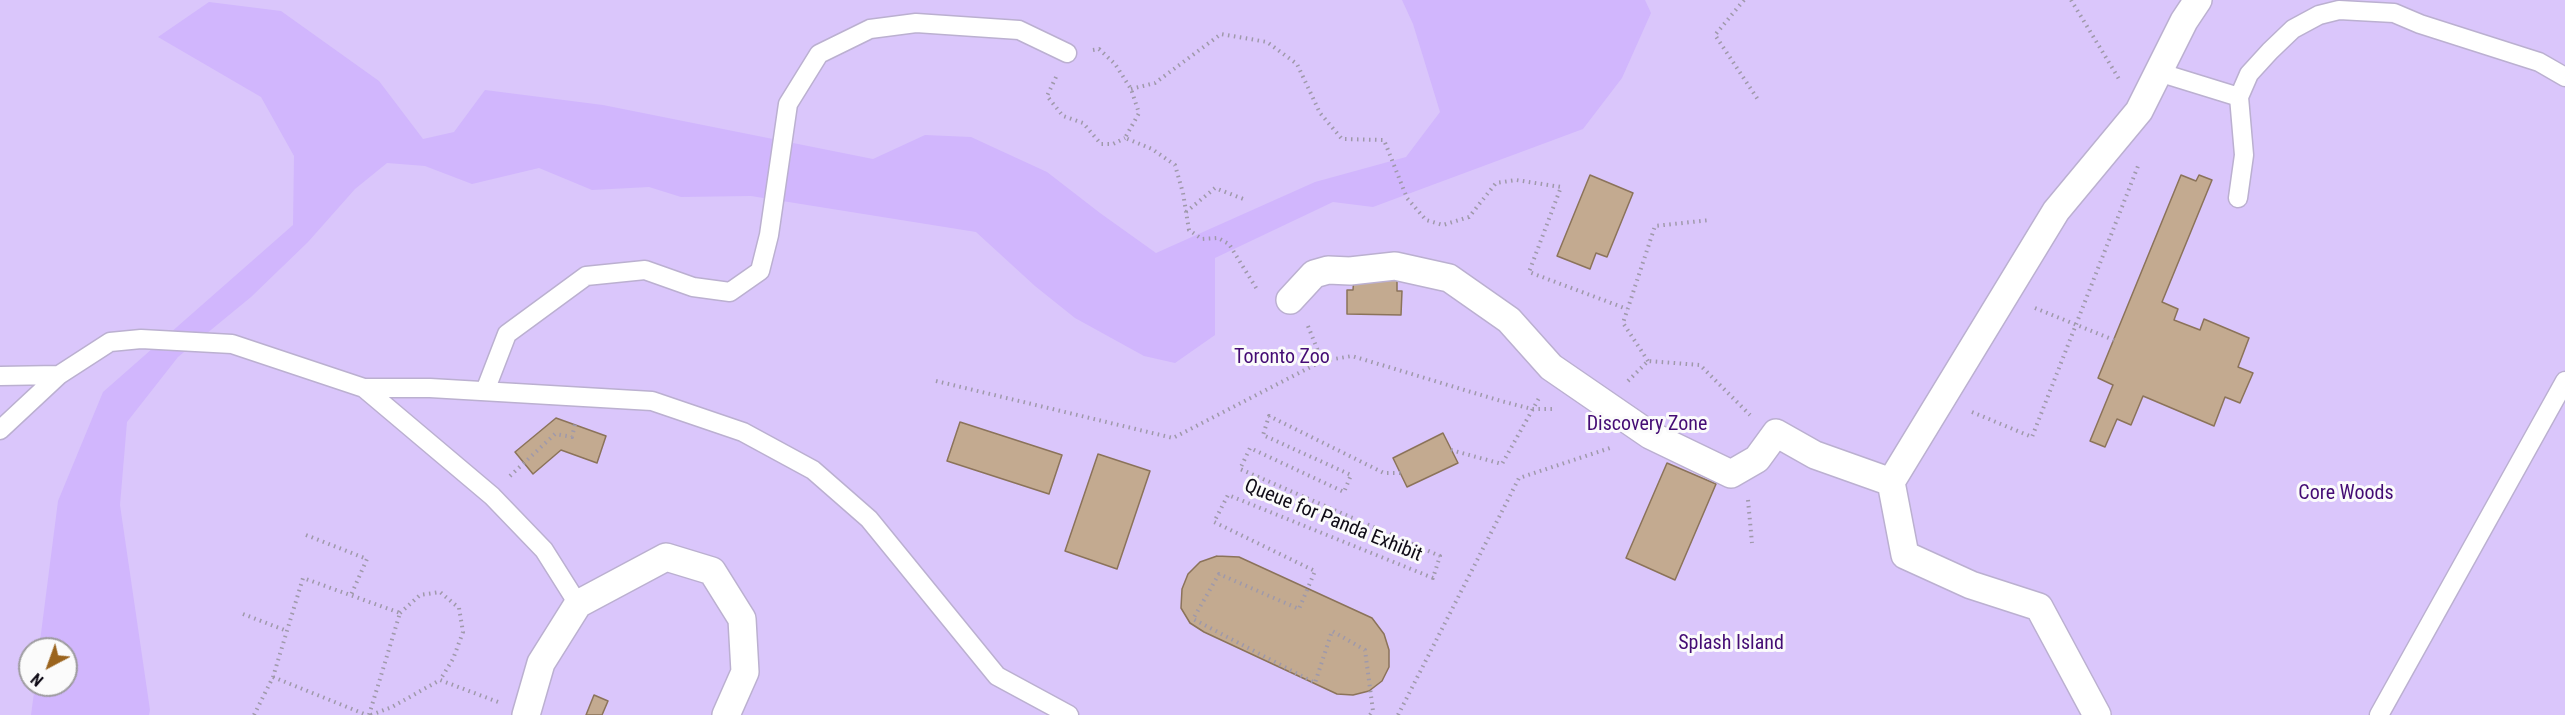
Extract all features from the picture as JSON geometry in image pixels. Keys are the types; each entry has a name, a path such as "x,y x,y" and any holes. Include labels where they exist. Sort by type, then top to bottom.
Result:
{"street":[{"path":"2097,715 2039,606 1971,585 1905,555 1891,482 2056,211 2139,111 2184,21 2198,0"},
{"path":"1290,300 1314,274 1328,270 1350,271 1395,266 1449,278 1509,320 1544,362 1650,435 1731,474 1757,459 1776,433 1815,456 1891,482"},
{"path":"526,714 541,663 578,604 666,557 712,571 741,619 745,672 726,715"}],"lane":[{"path":"2238,198 2244,154 2239,97 2249,74 2270,51 2319,7 2394,13 2420,24 2539,62 2565,77"},
{"path":"485,392 507,334 586,276 645,270 693,287 730,292 760,271 769,235 788,104 819,54 870,28 916,23 1019,30 1067,53"},
{"path":"2158,72 2239,97"},
{"path":"0,430 59,375 110,342 141,339 232,344 364,388 652,401 743,432 813,470 869,519 997,676 1069,715"},
{"path":"0,376 59,375"},
{"path":"2379,715 2565,381"},
{"path":"364,388 492,496 544,550 578,604"}],"path":[{"path":"1744,0 1715,35 1759,101"},
{"path":"2071,0 2139,111"},
{"path":"1131,89 1155,83 1221,34 1267,42 1297,64 1320,112 1342,140 1384,140 1407,198 1426,220 1443,225 1469,217 1496,183 1516,180 1561,187 1529,272 1627,309"},
{"path":"1099,49 1114,64 1131,89 1138,113 1125,138 1113,144 1101,144 1083,123 1063,116 1047,96 1067,53 1099,49"},
{"path":"1125,138 1152,149 1174,165 1189,230 1202,239 1218,238 1229,244 1259,292 1290,300 1311,331 1322,361"},
{"path":"1941,398 2032,437 2140,161"},
{"path":"1186,213 1215,188 1246,200"},
{"path":"1648,361 1623,323 1655,226 1710,220"},
{"path":"2004,296 2114,340"},
{"path":"936,381 1173,438 1322,361 1352,356 1532,409 1555,409"},
{"path":"1612,409 1620,389 1648,361 1700,365 1749,415 1776,433"},
{"path":"492,496 523,462 555,434 572,437 583,397"},
{"path":"1451,450 1502,464 1532,409"},
{"name":"Queue for Panda Exhibit","path":"1370,715 1372,711 1365,650 1332,631 1315,683 1193,619 1219,574 1299,609 1315,571 1215,522 1228,495 1433,578 1440,556 1240,468 1250,448 1344,492 1351,475 1263,435 1269,416 1384,473 1401,473"},
{"path":"1398,715 1519,478 1650,435"},
{"path":"1745,466 1752,543"},
{"path":"306,535 367,559 351,595"},
{"path":"254,715 273,678 303,578 400,613"},
{"path":"273,678 369,715 440,680 453,658 463,632 459,608 440,592 420,596 400,613 369,715"},
{"path":"243,614 287,631"},
{"path":"440,680 526,714"}],"green space":[{"name":"Toronto Zoo","path":"0,0 2565,0 2565,715 0,715"}],"shaded area":[{"path":"1402,0 1645,0 1651,13 1622,78 1583,129 1373,207 1333,202 1215,258 1215,335 1175,363 1144,356 1075,318 1035,286 976,232 751,196 681,197 649,187 592,190 539,168 472,184 425,166 387,163 355,189 308,242 251,297 178,357 127,422 120,505 149,715 31,715 33,697 78,697 78,637 41,637 58,501 103,392 293,225 294,156 261,97 158,37 209,2 281,11 379,81 423,139 454,132 485,90 603,105 873,159 925,135 971,137 1047,172 1156,253 1315,182 1406,157 1440,112 1413,24"}],"building":[{"path":"1590,175 1633,193 1607,257 1596,253 1590,269 1557,256"},
{"path":"2181,175 2196,181 2199,175 2212,180 2162,302 2178,309 2174,320 2200,330 2204,319 2249,338 2238,367 2253,373 2240,403 2225,397 2214,426 2143,396 2131,425 2117,419 2105,447 2090,441 2113,385 2098,378"},
{"path":"1354,276 1397,276 1397,291 1402,291 1401,315 1347,314 1347,290 1353,290"},
{"path":"556,418 606,436 597,463 561,450 533,474 515,452"},
{"path":"960,422 1062,455 1049,494 947,461"},
{"path":"1443,433 1458,463 1407,487 1393,458"},
{"path":"1098,454 1150,471 1117,569 1065,551"},
{"path":"1667,463 1716,484 1675,580 1626,558"},
{"path":"1217,556 1239,557 1372,618 1384,634 1389,650 1389,667 1382,681 1369,691 1353,695 1337,694 1204,632 1190,623 1181,608 1182,589 1188,574 1200,562"},
{"path":"594,695 608,701 602,715 586,715"}],"park label":[{"name":"Discovery Zone","path":"1647,425"},
{"name":"Core Woods","path":"2346,494"},
{"name":"Splash Island","path":"1731,644"}]}
